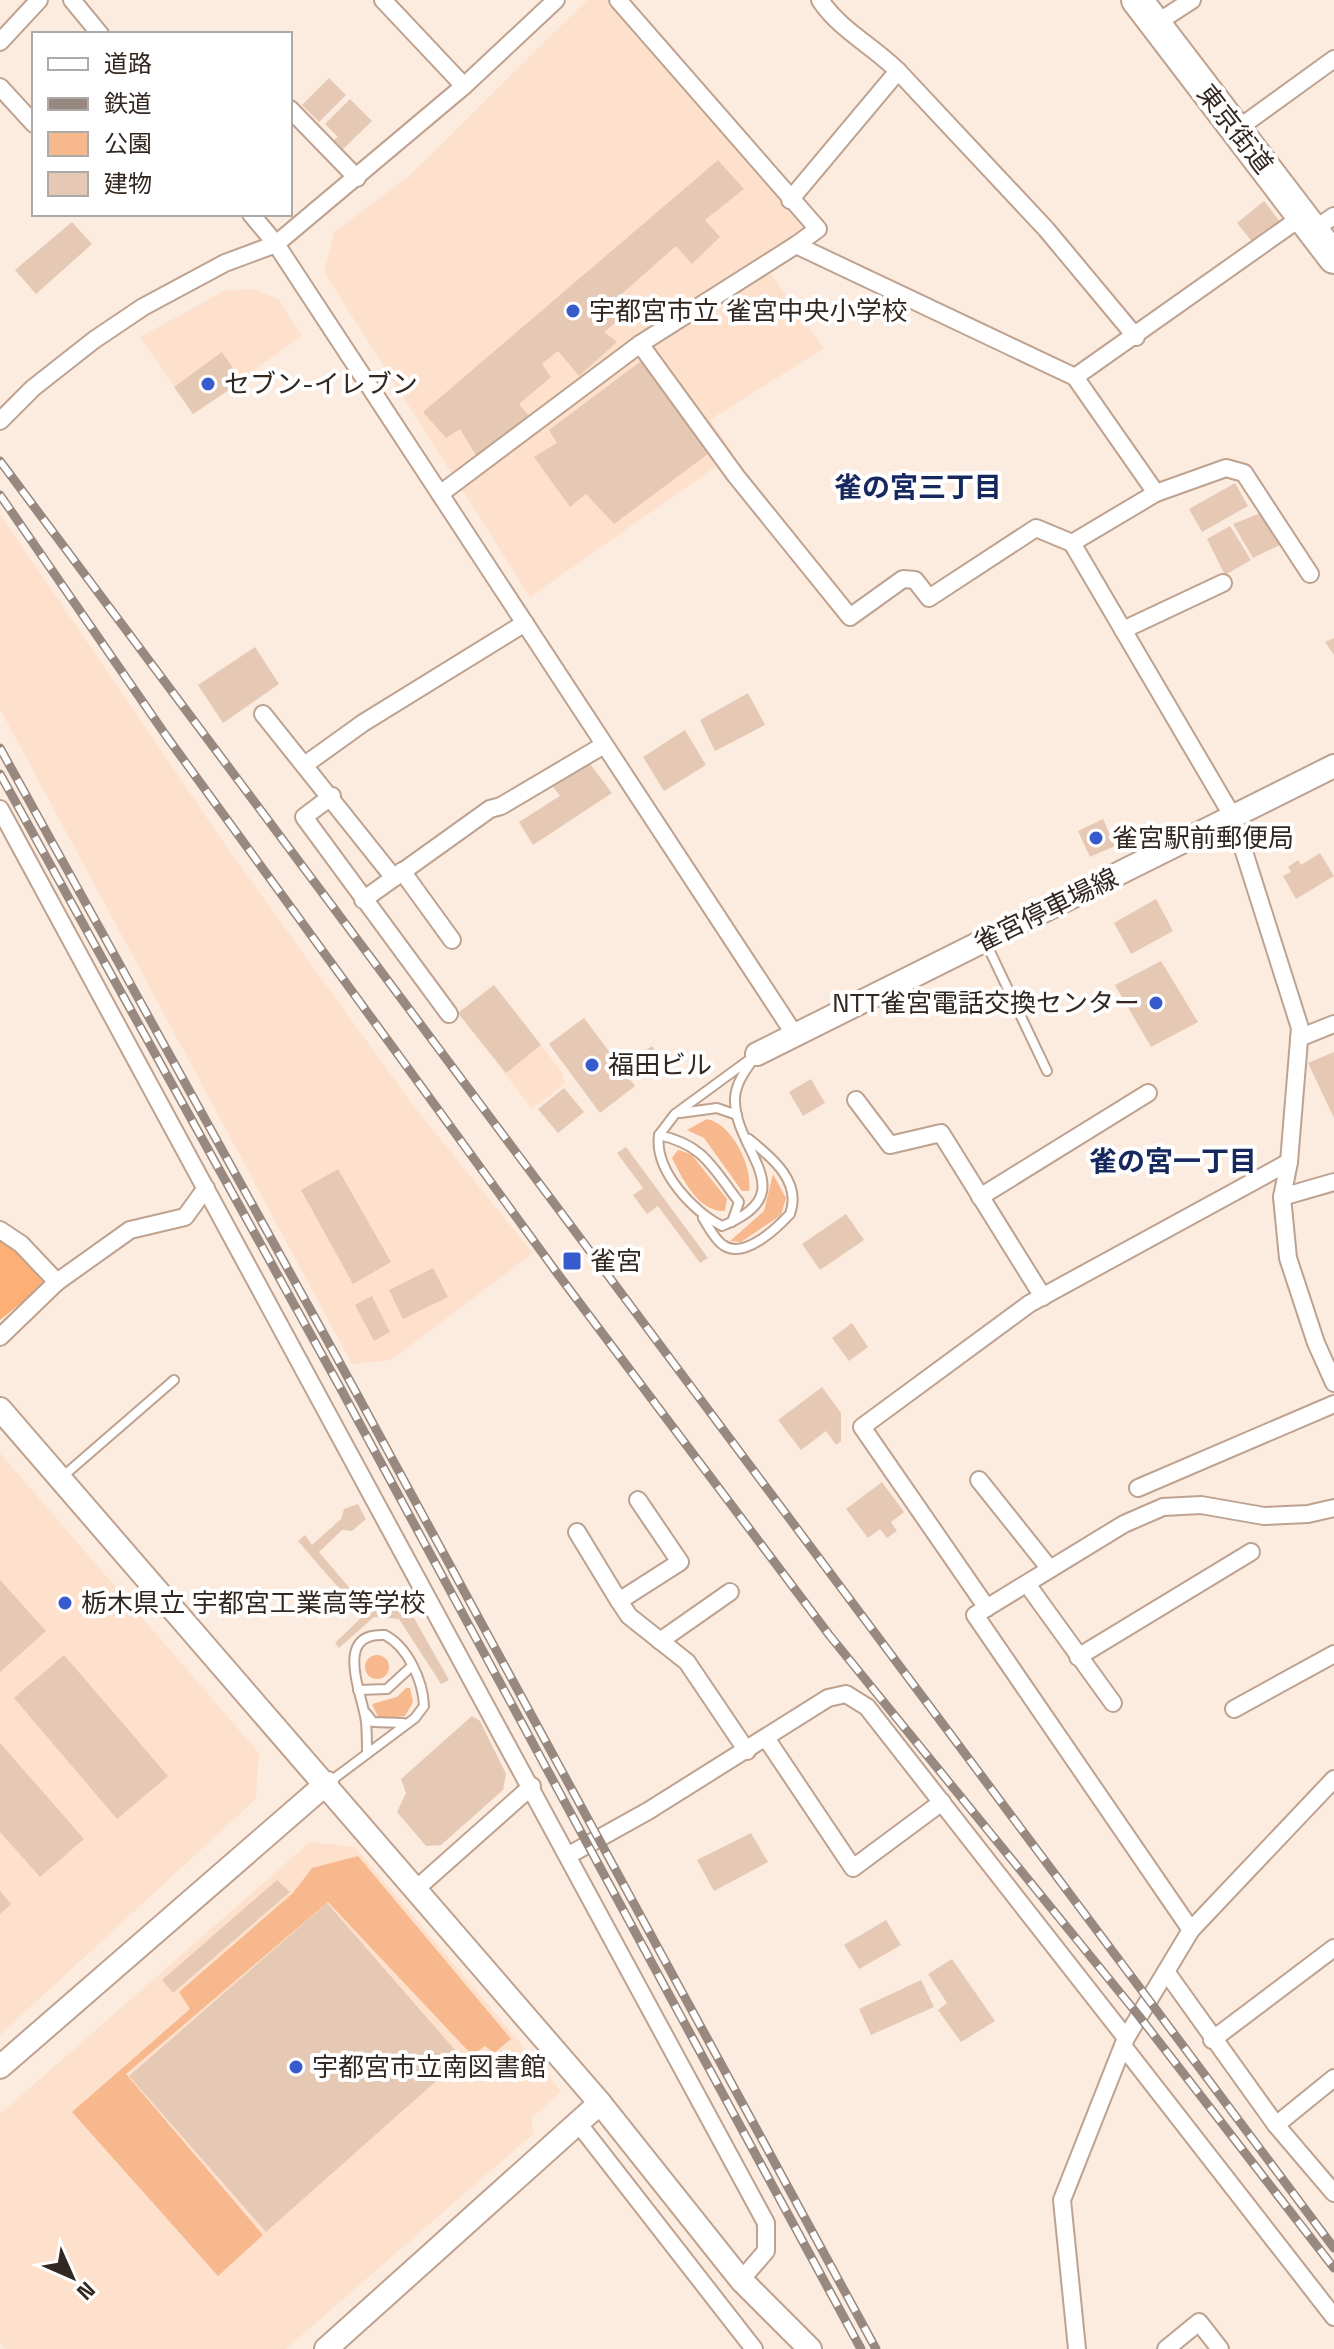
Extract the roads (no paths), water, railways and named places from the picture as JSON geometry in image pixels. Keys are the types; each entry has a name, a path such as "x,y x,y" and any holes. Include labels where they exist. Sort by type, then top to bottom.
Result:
{"highway":[{"name":"東京街道","path":"1146,12 1236,130 1317,221 1334,258"}],"street":[{"path":"0,42 39,0"},
{"path":"72,0 98,32"},
{"path":"383,0 464,86"},
{"path":"3,414 94,340 143,307 225,263 276,244 464,86 556,0"},
{"path":"440,494 640,344 818,229 618,0"},
{"path":"820,0 844,28 872,46 898,71 1046,229 1136,337"},
{"path":"1146,12 1192,0"},
{"path":"1236,130 1334,59"},
{"path":"790,200 898,71"},
{"path":"0,87 32,122"},
{"path":"292,111 357,178"},
{"path":"253,216 276,244 795,1035"},
{"path":"1075,377 1317,221"},
{"path":"796,245 1075,377 1156,493"},
{"path":"640,344 736,476 850,617 903,579 915,580 929,598 1036,528 1072,543 1233,817 1300,1028 1289,1162 1282,1197 1288,1258 1316,1343 1334,1383"},
{"path":"1072,543 1156,493 1226,468 1244,473 1310,574"},
{"path":"1123,630 1223,583"},
{"path":"306,764 363,723 525,623"},
{"path":"263,714 452,940"},
{"path":"363,900 490,809 501,806 604,745"},
{"name":"雀宮停車場線","path":"757,1054 1334,766"},
{"path":"332,796 304,817 449,1014"},
{"path":"0,809 532,1786 766,2223 766,2251 741,2280"},
{"path":"0,838 22,847"},
{"path":"1299,1038 1334,1024"},
{"path":"980,1197 1148,1093"},
{"path":"856,1100 890,1145 941,1133 1043,1297"},
{"path":"987,1608 862,1427 1043,1297 1289,1162"},
{"path":"1282,1197 1334,1182"},
{"path":"0,1337 57,1282 130,1230 185,1217 206,1188"},
{"path":"0,1230 21,1244 57,1282"},
{"path":"1138,1488 1334,1404"},
{"path":"0,1409 327,1783 600,2103 741,2280 810,2349"},
{"path":"979,1480 1050,1569"},
{"path":"619,1601 680,1562 638,1500"},
{"path":"1191,1930 975,1615 1124,1524 1163,1507 1201,1505 1264,1516 1308,1514 1334,1508"},
{"path":"577,1532 629,1616 687,1662 747,1751"},
{"path":"1078,1657 1251,1552"},
{"path":"1027,1584 1113,1703"},
{"path":"660,1641 730,1592"},
{"path":"1234,1709 1334,1654"},
{"path":"569,1855 747,1751 828,1698 846,1694 867,1707 942,1802 1334,2317"},
{"path":"766,1738 853,1868 942,1802"},
{"path":"1077,2349 1062,2200 1124,2042 1191,1930 1334,1779"},
{"path":"0,2067 327,1783"},
{"path":"416,1889 532,1786"},
{"path":"1212,2040 1334,1948"},
{"path":"1167,1973 1212,2040 1276,2125 1334,2193"},
{"path":"1276,2125 1334,2078"},
{"path":"326,2349 600,2103"},
{"path":"578,2123 754,2349"},
{"path":"1166,2349 1199,2322 1220,2349"}],"lane":[{"path":"984,941 1047,1071"},
{"path":"748,1138 772,1158 786,1176 793,1197 790,1214 758,1241 734,1249 723,1245 660,1160 659,1135 675,1114 757,1054"},
{"path":"701,1216 722,1226 760,1202 763,1190 758,1162 737,1115 735,1096 741,1078 757,1054"},
{"path":"675,1114 717,1108 737,1115"},
{"path":"659,1135 684,1140 698,1149 739,1202 732,1222"},
{"path":"60,1478 174,1380"},
{"path":"327,1783 367,1754 415,1718 424,1706 424,1692 412,1666 393,1639 377,1635 366,1639 355,1650 352,1663 364,1711 367,1754"},
{"path":"358,1690 387,1689 412,1666"},
{"path":"364,1711 373,1722 398,1726 415,1718"}],"railway":[{"path":"0,461 1334,2248"},
{"path":"0,495 167,737 557,1273 830,1636 1139,2016 1334,2268"},
{"path":"0,748 352,1385 876,2349"},
{"path":"0,774 342,1391 861,2349"}],"place":[{"name":"宇都宮市立 雀宮中央小学校","path":"573,311"},
{"name":"セブン-イレブン","path":"208,384"},
{"name":"雀宮駅前郵便局","path":"1096,838"},
{"name":"NTT雀宮電話交換センター","path":"1156,1003"},
{"name":"福田ビル","path":"592,1065"},
{"name":"雀宮","path":"572,1261"},
{"name":"栃木県立 宇都宮工業高等学校","path":"65,1603"},
{"name":"宇都宮市立南図書館","path":"296,2067"}],"district":[{"name":"雀の宮三丁目","path":"918,487"},
{"name":"雀の宮一丁目","path":"1173,1161"}]}
